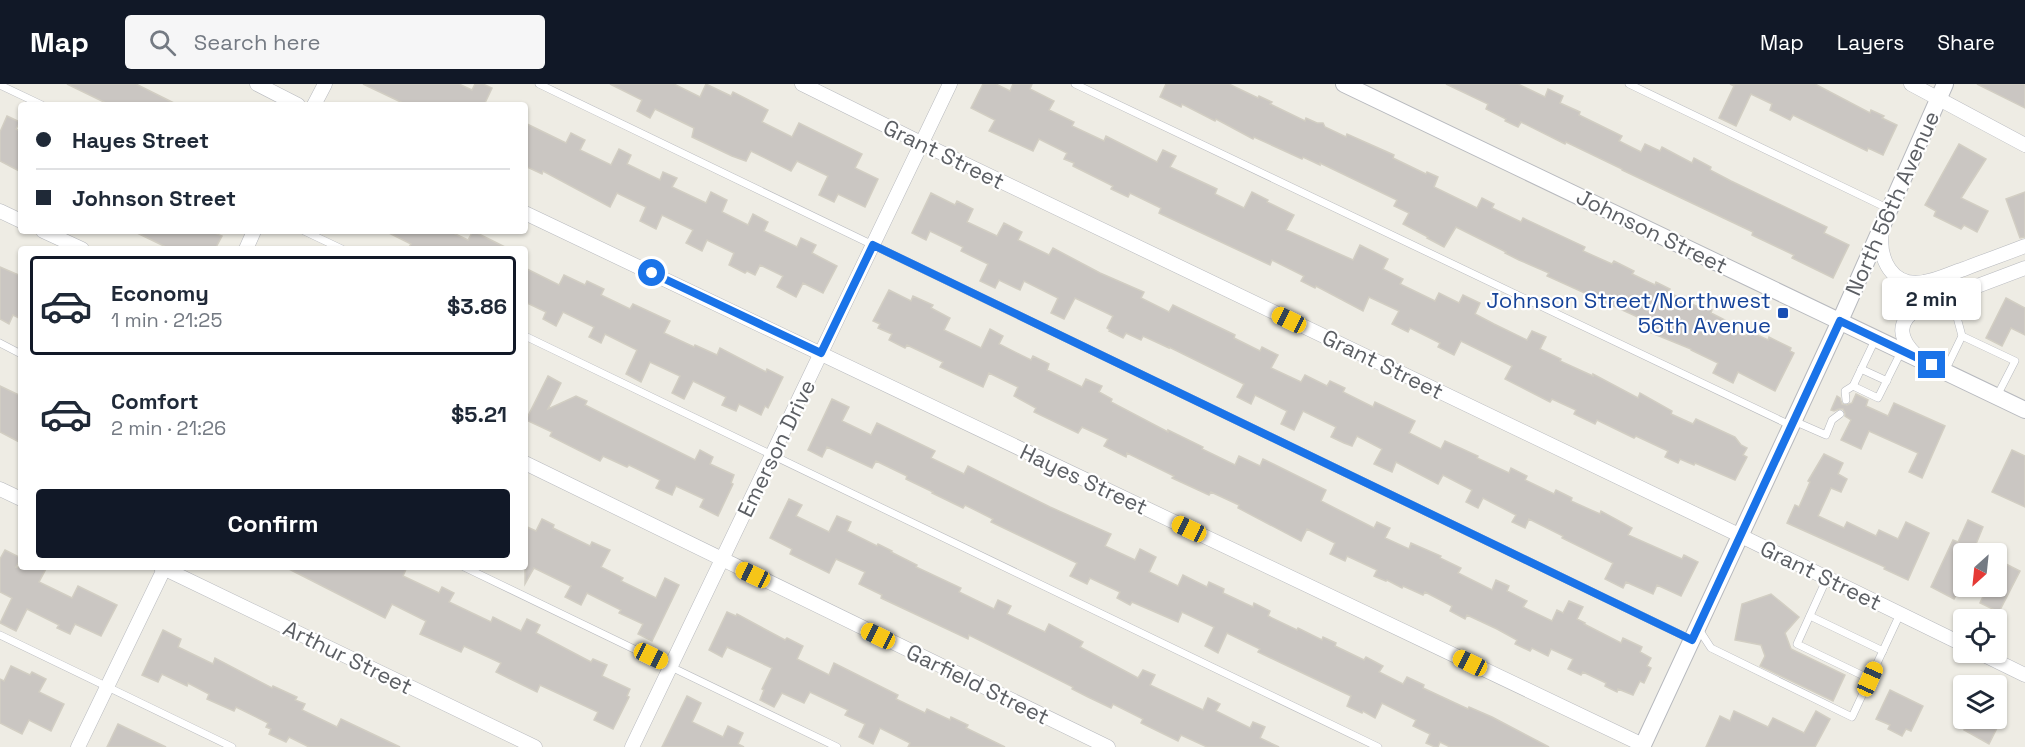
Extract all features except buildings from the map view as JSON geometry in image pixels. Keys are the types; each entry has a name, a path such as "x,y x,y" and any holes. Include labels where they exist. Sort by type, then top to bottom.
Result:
{"street":[{"path":"257,84 292,102"},
{"path":"316,102 325,84"},
{"name":"Grant Street","path":"802,84 921,144 1953,640"},
{"name":"Emerson Drive","path":"632,747 950,84"},
{"name":"Johnson Street","path":"1344,84 2025,410"},
{"path":"1911,84 1942,91 2025,145"},
{"name":"North 56th Avenue","path":"1643,746 1840,321 1942,91"},
{"path":"0,211 18,220"},
{"name":"Hayes Street","path":"528,214 1643,746"},
{"path":"1886,216 1880,243 1884,263 1892,272 1912,283 1923,283 1945,276 2025,246"},
{"path":"50,234 76,246"},
{"path":"1921,360 1906,345 1902,333 1907,316 1919,308 2025,268"},
{"path":"1945,276 1951,295"},
{"name":"Garfield Street","path":"528,464 1108,747"},
{"path":"0,489 18,498"},
{"path":"78,747 162,570"},
{"name":"Arthur Street","path":"169,570 535,747"},
{"path":"2000,663 2025,675"}],"lane":[{"path":"539,84 873,245 1695,634 1711,648 1852,717 1900,614"},
{"path":"1075,84 1793,423 1826,435 1836,412"},
{"path":"1629,84 1886,216"},
{"path":"0,85 36,102"},
{"path":"310,234 336,246"},
{"path":"1945,371 1962,336 1951,295"},
{"path":"1962,336 2015,361 1997,396"},
{"path":"528,337 1378,747"},
{"path":"1843,396 1853,386 1876,338"},
{"path":"0,343 18,352"},
{"path":"1853,386 1878,398 1902,351"},
{"path":"1861,369 1887,381"},
{"path":"470,570 837,747"},
{"path":"1827,578 1797,644 1870,679"},
{"path":"1810,616 1883,651"},
{"path":"0,634 232,747"}],"place":[{"name":"Johnson Street/Northwest 56th Avenue","path":"1783,313"}],"route":[{"path":"652,273 821,353 873,245 1692,640 1840,321 1932,365"}]}
